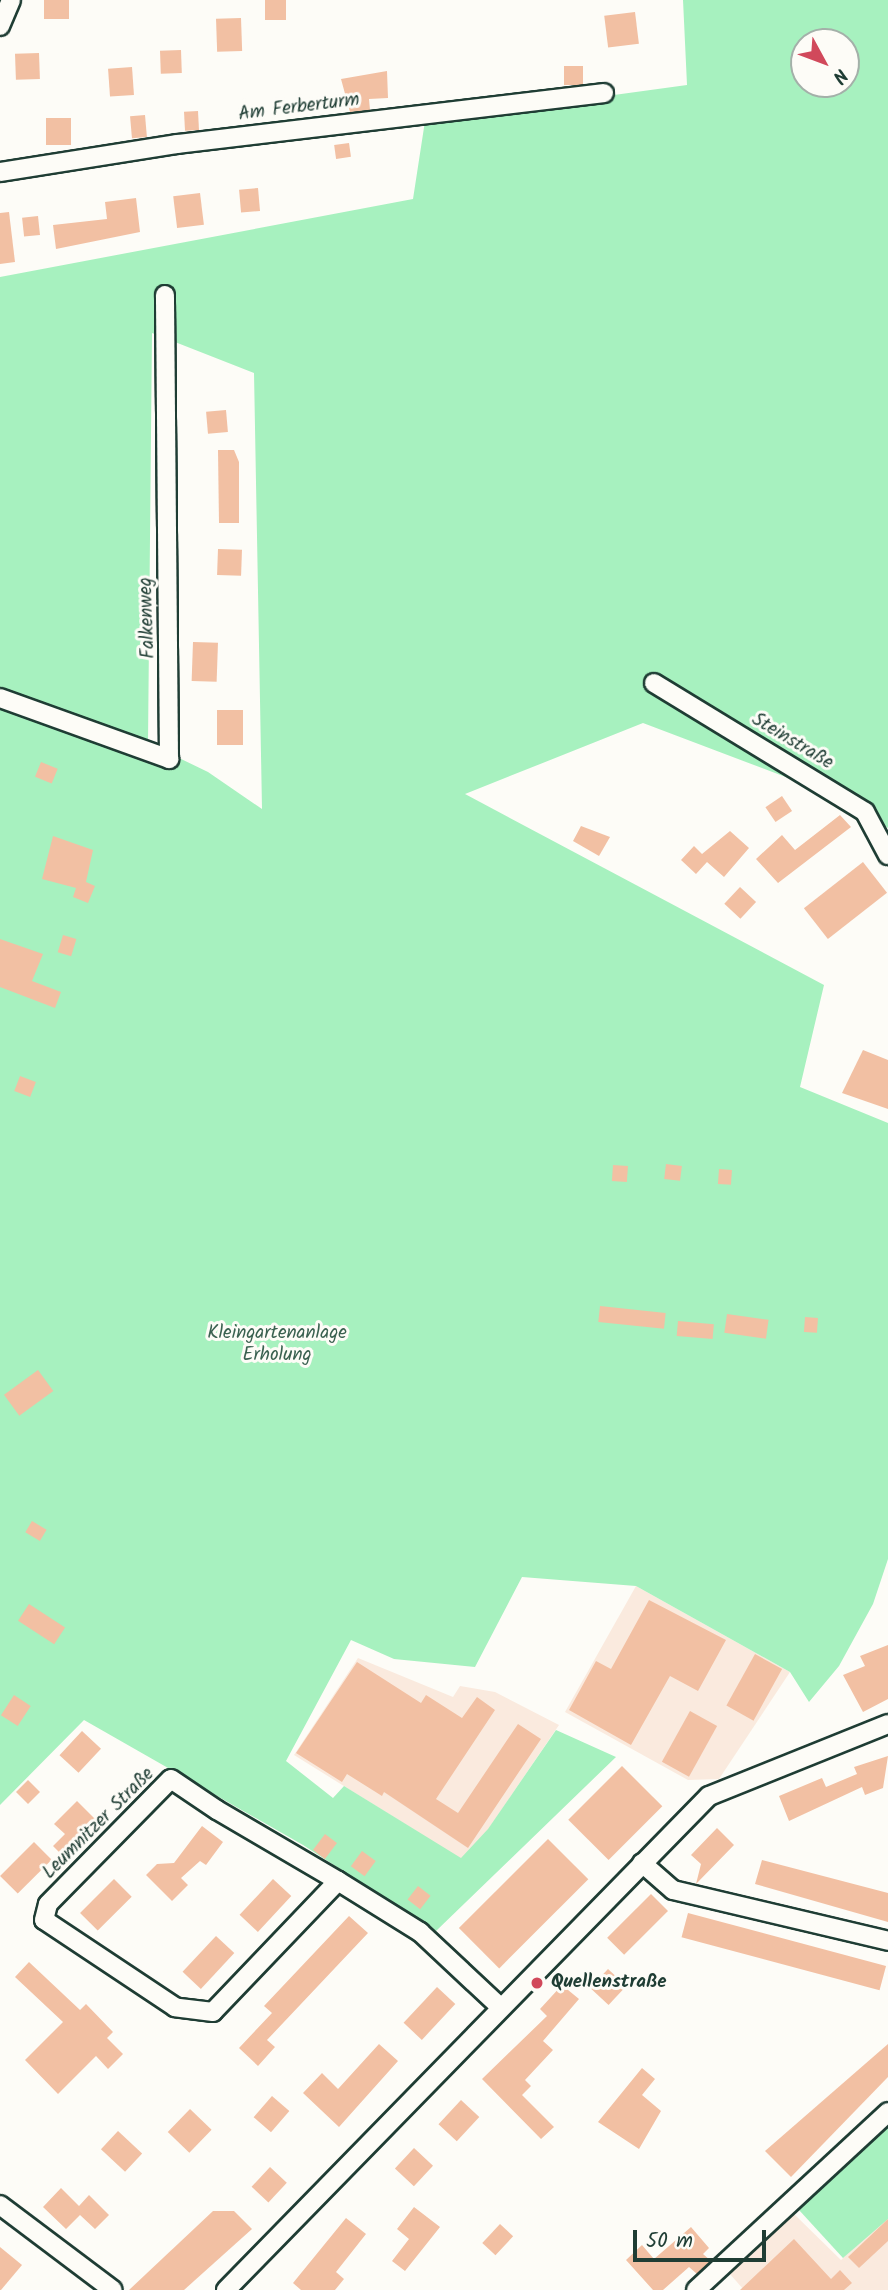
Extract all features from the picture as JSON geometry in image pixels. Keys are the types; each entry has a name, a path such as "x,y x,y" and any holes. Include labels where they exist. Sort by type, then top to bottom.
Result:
{"street":[{"path":"0,26 11,0"},
{"name":"Am Ferberturm","path":"0,172 177,144 604,93"},
{"name":"Falkenweg","path":"0,698 169,759 165,295"},
{"name":"Steinstraße","path":"654,683 865,812 888,855"},
{"path":"226,2290 499,2006 709,1796 888,1724"},
{"name":"Leumnitzer Straße","path":"338,1881 213,2012 175,2007 44,1920 48,1904 171,1779 338,1881 420,1932 499,2006"},
{"path":"642,1863 673,1890 888,1941"},
{"path":"696,2290 888,2112"},
{"path":"0,2205 113,2290"}],"shaded area":[{"path":"636,1586 790,1672 719,1779 688,1780 565,1712"},
{"path":"358,1658 453,1697 460,1686 495,1692 559,1725 466,1862 294,1755"},
{"path":"794,2214 841,2260 888,2216 888,2290 744,2290 729,2273"}],"green space":[{"name":"Kleingartenanlage Erholung","path":"683,0 888,0 888,828 849,801 643,723 465,794 824,985 800,1087 888,1123 888,1559 873,1604 839,1666 809,1702 790,1672 636,1586 522,1577 475,1667 394,1659 351,1640 286,1761 333,1798 344,1786 461,1858 488,1829 556,1730 616,1757 436,1931 303,1845 84,1720 0,1805 0,705 49,725 140,742 0,692 0,277 413,199 425,121 687,85","holes":["152,333 254,373 262,809 208,772 148,743"]},
{"path":"888,2125 888,2219 843,2258 799,2210"}],"building":[{"path":"44,0 69,0 69,19 44,19"},
{"path":"265,0 286,0 286,20 265,20"},
{"path":"635,12 639,44 608,48 604,16"},
{"path":"241,18 242,51 217,52 216,19"},
{"path":"181,50 182,73 161,74 160,51"},
{"path":"39,53 40,79 16,80 15,54"},
{"path":"564,66 583,66 583,85 564,85"},
{"path":"132,67 134,95 110,97 108,69"},
{"path":"387,71 388,98 369,99 370,110 350,112 341,79"},
{"path":"198,111 199,130 185,131 184,112"},
{"path":"145,115 147,137 132,138 130,116"},
{"path":"46,118 71,118 71,145 46,145"},
{"path":"349,143 351,157 336,159 334,145"},
{"path":"258,188 260,211 241,213 239,190"},
{"path":"200,193 204,225 177,228 173,196"},
{"path":"136,198 140,232 56,249 53,225 107,219 105,202"},
{"path":"9,212 15,262 0,264 0,213"},
{"path":"38,216 40,235 24,237 22,218"},
{"path":"226,410 228,432 208,434 206,412"},
{"path":"218,450 234,450 239,462 239,523 219,523"},
{"path":"218,549 242,550 241,576 217,575"},
{"path":"193,642 218,643 217,682 192,681"},
{"path":"217,710 243,710 243,745 217,745"},
{"path":"41,762 58,769 52,784 35,777"},
{"path":"782,796 792,811 775,822 765,807"},
{"path":"840,815 851,827 778,883 756,859 782,835 795,850"},
{"path":"581,826 610,837 599,856 573,841"},
{"path":"730,831 749,848 724,877 707,862 696,874 681,860 694,846 702,854"},
{"path":"53,836 93,850 86,882 95,886 88,903 73,897 76,888 42,879"},
{"path":"863,862 887,893 828,939 804,908"},
{"path":"740,887 756,902 740,919 724,904"},
{"path":"63,935 76,939 71,956 58,952"},
{"path":"0,939 43,954 32,981 61,992 55,1008 0,987"},
{"path":"863,1050 888,1060 888,1109 842,1093"},
{"path":"20,1076 36,1082 30,1097 14,1091"},
{"path":"666,1164 682,1166 680,1181 664,1179"},
{"path":"613,1165 628,1166 627,1182 612,1181"},
{"path":"719,1169 732,1170 731,1185 718,1184"},
{"path":"600,1306 666,1313 664,1329 598,1322"},
{"path":"727,1314 769,1320 766,1339 724,1333"},
{"path":"805,1317 818,1318 817,1333 804,1332"},
{"path":"678,1321 714,1324 713,1339 677,1336"},
{"path":"38,1370 53,1391 19,1416 4,1395"},
{"path":"32,1521 47,1530 40,1541 25,1532"},
{"path":"649,1600 726,1640 698,1691 670,1676 631,1745 569,1710 596,1661 611,1669"},
{"path":"29,1604 65,1627 54,1644 18,1621"},
{"path":"888,1645 888,1699 863,1712 843,1675 865,1666 860,1656"},
{"path":"755,1654 782,1669 754,1721 726,1706"},
{"path":"357,1662 421,1703 426,1695 462,1718 477,1697 495,1710 436,1799 458,1813 518,1724 541,1739 468,1848 384,1792 382,1796 347,1774 342,1782 296,1753"},
{"path":"14,1695 31,1706 18,1726 1,1715"},
{"path":"690,1711 717,1726 689,1777 662,1762"},
{"path":"82,1731 101,1749 79,1773 59,1755"},
{"path":"888,1756 883,1788 865,1795 862,1787 789,1821 779,1796 822,1778 826,1787 857,1774 854,1767"},
{"path":"622,1766 662,1806 609,1860 568,1820"},
{"path":"28,1780 40,1792 28,1804 16,1792"},
{"path":"77,1801 99,1823 67,1860 53,1846 65,1834 54,1824"},
{"path":"202,1826 223,1842 206,1865 200,1861 181,1878 188,1885 172,1901 146,1875 157,1864 174,1863"},
{"path":"717,1828 734,1845 696,1884 701,1864 691,1855"},
{"path":"325,1834 337,1843 325,1859 313,1850"},
{"path":"548,1839 588,1879 499,1968 459,1928"},
{"path":"34,1842 52,1860 18,1894 0,1876"},
{"path":"362,1851 376,1861 365,1876 351,1866"},
{"path":"762,1860 888,1893 888,1922 755,1884"},
{"path":"114,1879 132,1897 98,1931 80,1913"},
{"path":"273,1879 291,1896 258,1932 240,1915"},
{"path":"418,1886 431,1896 420,1909 408,1899"},
{"path":"651,1894 668,1911 624,1955 607,1938"},
{"path":"688,1913 886,1966 880,1990 682,1937"},
{"path":"349,1916 368,1933 267,2040 275,2047 258,2066 239,2048 272,2013 264,2006"},
{"path":"216,1936 234,1953 201,1989 183,1972"},
{"path":"29,1962 80,2010 86,2004 113,2032 107,2038 123,2054 108,2069 96,2056 58,2094 25,2060 63,2022 15,1977"},
{"path":"608,1969 626,1986 609,2005 590,1988"},
{"path":"562,1985 579,1999 543,2041 553,2050 525,2080 531,2086 522,2095 554,2127 541,2139 482,2079 547,2016 540,2009"},
{"path":"437,1987 455,2004 422,2040 404,2023"},
{"path":"379,2044 398,2061 339,2127 303,2093 322,2073 338,2089"},
{"path":"888,2044 888,2077 791,2177 765,2151"},
{"path":"642,2068 655,2079 642,2095 661,2111 639,2149 598,2122"},
{"path":"272,2096 289,2111 271,2132 254,2117"},
{"path":"461,2100 479,2117 457,2141 438,2124"},
{"path":"190,2109 212,2130 189,2153 168,2132"},
{"path":"118,2131 142,2154 125,2172 101,2149"},
{"path":"414,2148 433,2166 414,2186 395,2168"},
{"path":"270,2167 287,2183 268,2202 252,2187"},
{"path":"61,2188 79,2206 89,2195 109,2215 95,2229 80,2215 66,2229 43,2207"},
{"path":"414,2207 440,2227 405,2271 392,2261 409,2239 397,2229"},
{"path":"213,2211 234,2211 252,2229 184,2290 129,2290"},
{"path":"346,2218 366,2234 336,2272 344,2279 335,2290 301,2290 293,2283"},
{"path":"888,2219 888,2241 859,2268 848,2257"},
{"path":"500,2224 513,2236 495,2255 482,2243"},
{"path":"691,2227 709,2248 703,2254 711,2261 697,2274 689,2267 663,2290 653,2290 626,2260 642,2245 654,2259"},
{"path":"794,2239 831,2279 840,2270 852,2283 844,2290 740,2290"},
{"path":"0,2247 22,2265 1,2290 0,2290"}],"place":[{"name":"Quellenstraße","path":"537,1983"}]}
